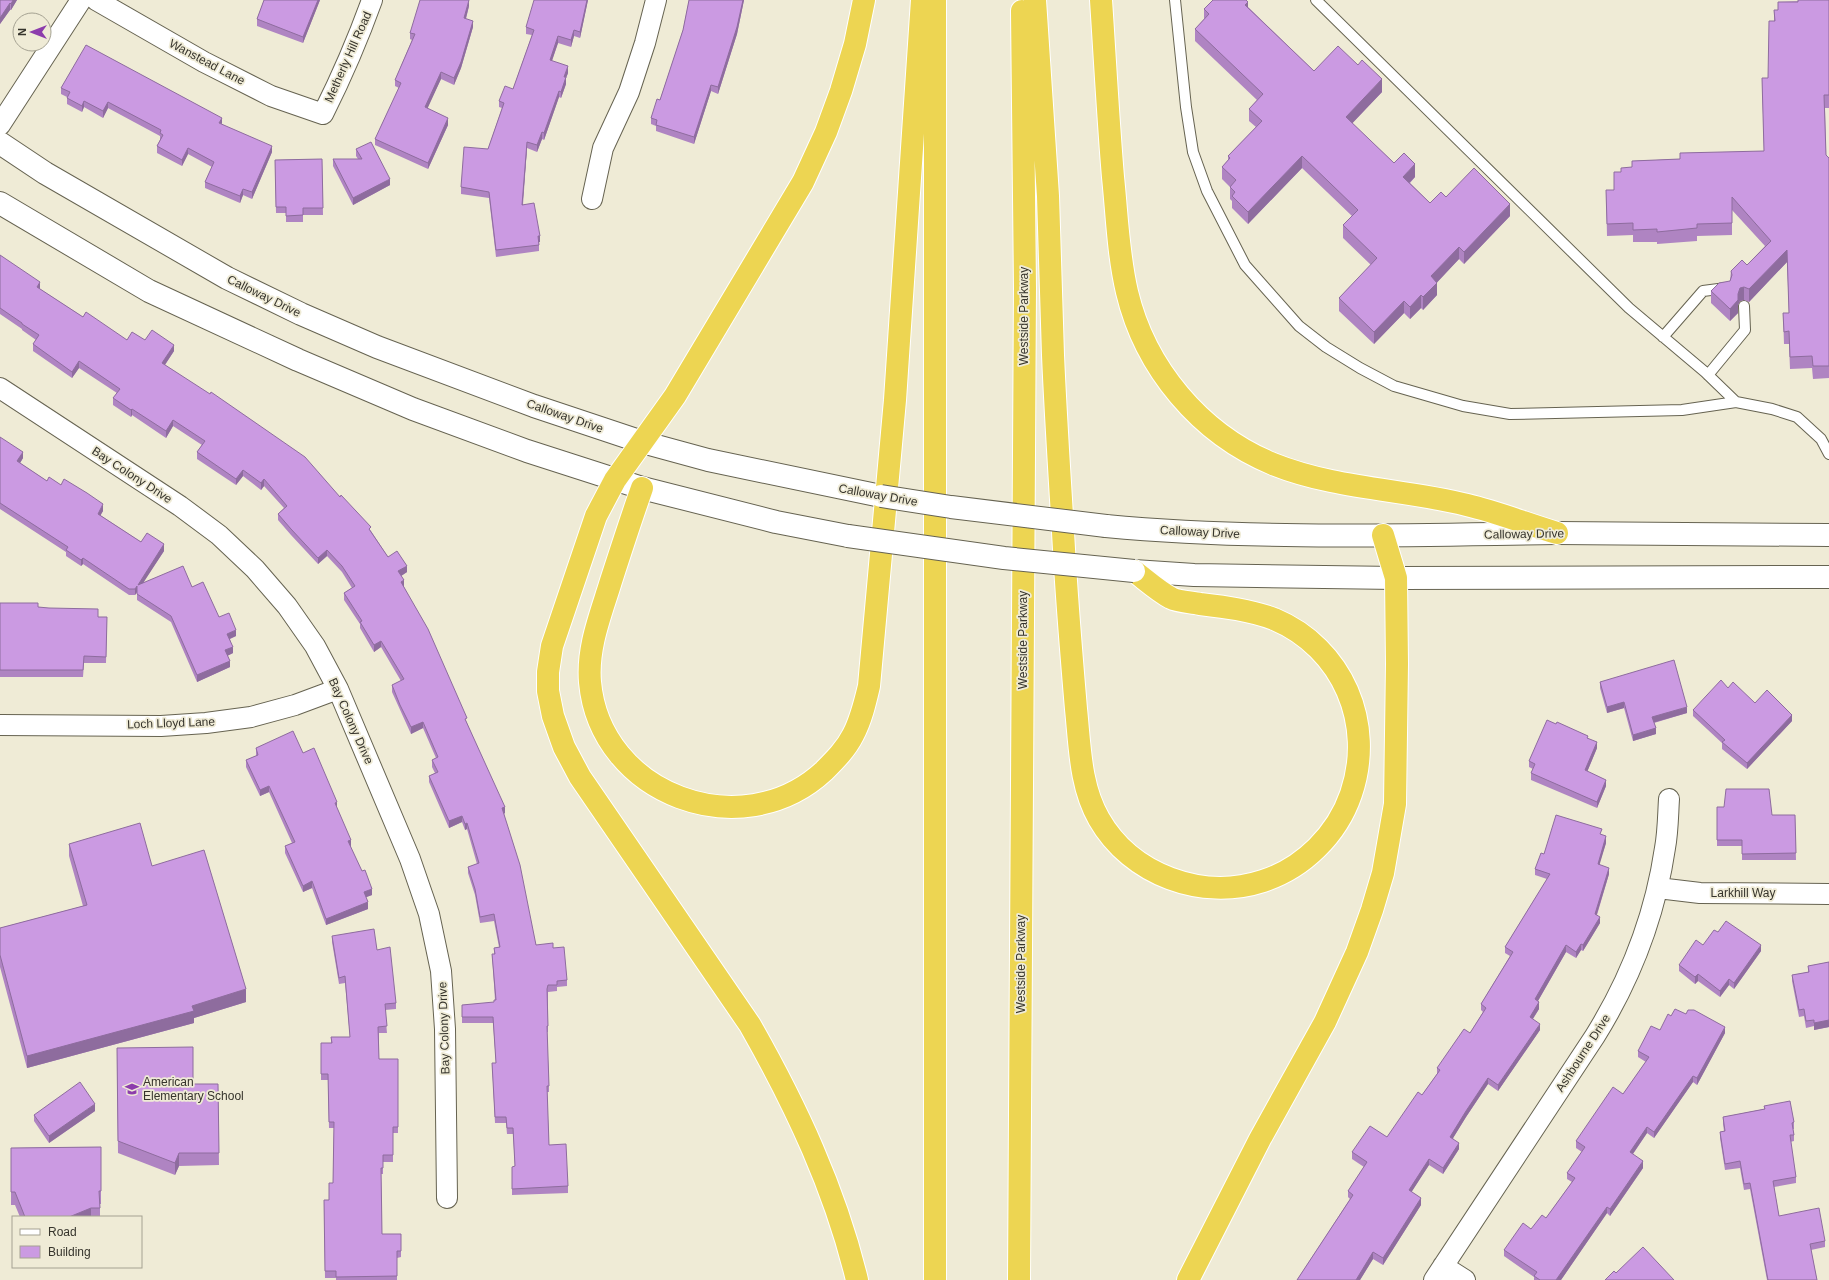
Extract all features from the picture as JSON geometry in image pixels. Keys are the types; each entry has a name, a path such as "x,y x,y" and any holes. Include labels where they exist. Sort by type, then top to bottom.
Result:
{"highway":[{"path":"857,1280 849,1245 831,1192 803,1124 750,1024 580,777 564,747 553,716 548,691 548,672 552,646 596,516 615,480 675,396 803,182 826,132 841,91 855,44 864,0"},
{"path":"642,488 598,621 590,654 590,682 594,706 603,729 618,753 634,772 658,789 681,798 709,805 741,808 770,802 794,793 816,778 838,757 853,736 863,713 869,686 895,400 922,0"},
{"path":"935,0 935,1280"},
{"name":"Westside Parkway","path":"1019,1280 1025,296 1022,0"},
{"path":"1035,0 1048,199 1054,358 1070,640 1084,780 1090,800 1101,822 1132,858 1152,870 1174,880 1195,887 1217,889 1244,886 1264,881 1286,871 1309,856 1341,819 1357,777 1360,754 1358,730 1353,704 1344,682 1313,644 1296,630 1270,618 1248,611 1173,599 1134,571"},
{"path":"1101,0 1121,260 1127,292 1144,344 1159,370 1174,389 1195,412 1218,432 1250,453 1274,464 1308,475 1467,505 1557,533"},
{"path":"1188,1280 1260,1139 1325,1022 1357,952 1383,873 1394,804 1398,664 1396,578 1382,535"}],"main road":[{"name":"Calloway Drive","path":"0,143 45,173 227,278 301,314 376,347 534,406 642,442 708,460 849,490 951,507 1106,526 1161,531 1233,534 1460,536 1557,533 1829,535"},
{"path":"0,203 149,291 370,392 457,427 615,480 776,522 848,536 952,552 1134,571 1202,575 1396,578 1829,577"}],"street":[{"path":"0,125 81,0"},
{"name":"Wanstead Lane","path":"96,0 204,62 271,96 323,114"},
{"name":"Metherly Hill Road","path":"323,114 361,32 372,0"},
{"path":"592,199 603,148 629,92 645,43 656,0"},
{"name":"Bay Colony Drive","path":"0,388 180,506 219,535 255,569 287,606 315,646 338,689 410,859 429,914 441,971 445,1029 447,1198"},
{"name":"Loch Lloyd Lane","path":"0,725 161,726 206,724 251,716 295,705 338,689"},
{"name":"Ashbourne Drive","path":"1438,1273 1610,1012 1630,972 1647,929 1658,888 1665,847 1669,799"},
{"name":"Larkhill Way","path":"1658,888 1700,893 1829,894"},
{"path":"1438,1273 1465,1280"}],"lane":[{"path":"1175,0 1186,107 1193,152 1207,191 1245,265 1299,326 1326,347 1360,368 1394,386 1463,406 1510,414 1682,410 1736,402 1772,409 1797,417 1821,439 1829,454"},
{"path":"1316,0 1629,308 1708,374 1736,402"},
{"path":"1663,337 1703,291 1726,288"},
{"path":"1708,374 1745,330 1744,306"}],"building":[{"path":"0,0 13,0 0,18"},
{"path":"264,0 318,0 303,37 257,19"},
{"path":"420,0 469,0 464,18 473,21 461,62 454,78 441,72 425,107 448,118 428,163 375,139 401,83 395,80 415,34 410,33"},
{"path":"534,0 587,0 580,32 574,30 571,40 558,36 550,60 568,66 564,77 566,77 561,92 559,91 544,133 542,132 537,145 527,142 522,205 534,203 540,236 538,236 539,245 496,250 489,192 461,187 464,147 488,149 504,103 499,101 505,86 513,89 534,30 526,27"},
{"path":"689,0 743,0 737,27 718,87 711,85 694,137 656,125 657,120 651,118 657,99 660,100 683,30"},
{"path":"1213,0 1246,0 1248,2 1245,5 1314,71 1338,46 1358,65 1362,60 1382,79 1346,117 1394,163 1404,153 1415,164 1403,177 1430,203 1441,192 1446,197 1474,168 1510,204 1464,252 1459,247 1431,276 1437,283 1423,297 1421,295 1410,307 1404,301 1374,332 1339,298 1377,258 1343,225 1358,210 1302,156 1248,212 1232,196 1235,192 1230,187 1236,180 1222,167 1230,158 1228,156 1262,121 1249,109 1263,94 1195,29 1209,14 1204,9"},
{"path":"1798,0 1829,0 1829,95 1824,95 1826,155 1829,158 1829,366 1813,366 1812,356 1790,357 1789,331 1784,332 1783,313 1789,313 1787,250 1749,289 1744,287 1740,288 1738,300 1730,309 1711,291 1719,283 1730,281 1732,275 1731,271 1742,260 1747,265 1771,241 1732,197 1732,223 1697,224 1697,228 1657,232 1657,229 1633,230 1633,223 1607,224 1606,190 1614,190 1614,172 1621,172 1621,168 1632,167 1632,161 1680,159 1680,153 1764,151 1762,78 1768,78 1769,21 1775,21 1774,10 1778,10 1778,2 1798,2"},
{"path":"86,45 222,118 219,123 272,146 252,192 243,189 240,196 205,182 214,162 188,148 182,160 157,146 163,135 160,133 161,130 108,102 103,111 84,101 82,106 67,98 70,92 61,88"},
{"path":"371,142 390,179 353,198 333,159 362,159 356,149"},
{"path":"322,159 323,208 303,208 303,215 286,216 286,207 276,207 275,160"},
{"path":"0,255 40,282 37,287 83,317 86,312 127,340 132,332 145,340 152,330 174,345 162,363 210,394 211,392 305,457 340,497 341,495 371,527 369,529 388,557 397,551 407,566 398,571 404,580 401,582 428,629 467,718 465,719 505,807 502,808 520,865 536,945 553,943 553,948 564,947 567,980 557,981 557,985 548,985 547,989 549,1086 547,1086 549,1145 566,1144 568,1186 512,1189 512,1167 515,1166 513,1128 507,1128 506,1117 495,1117 492,1063 496,1063 493,1017 462,1017 462,1005 494,1002 494,1000 496,1000 492,954 495,954 494,948 500,947 494,914 480,917 475,889 468,867 479,863 467,823 465,824 462,816 449,821 429,776 438,772 432,760 438,757 423,722 411,727 400,705 392,685 404,679 381,641 374,645 360,622 362,621 344,593 355,586 342,566 327,550 318,558 278,514 287,506 264,479 261,483 243,470 236,479 197,452 205,441 173,420 166,431 113,398 120,389 79,361 72,372 33,344 39,335 0,308"},
{"path":"0,437 23,452 17,461 47,481 49,477 61,485 64,479 103,504 98,514 141,542 147,533 164,544 138,585 183,566 192,587 203,582 219,617 229,613 236,630 227,634 233,647 225,650 230,661 197,675 171,616 137,594 137,586 135,589 129,589 83,558 81,560 66,550 68,547 0,503"},
{"path":"0,603 38,603 38,607 98,609 98,617 107,617 106,657 84,656 83,670 0,670"},
{"path":"1674,660 1687,707 1652,717 1656,728 1633,735 1624,702 1607,707 1600,682"},
{"path":"1721,680 1728,688 1733,682 1755,703 1767,690 1792,715 1747,763 1722,742 1725,740 1693,710"},
{"path":"1547,720 1556,724 1557,722 1588,736 1587,738 1597,742 1585,770 1606,780 1597,802 1531,773 1535,764 1529,761"},
{"path":"293,731 303,753 314,748 351,840 348,841 362,871 365,870 372,889 364,892 368,902 326,919 312,881 303,886 285,846 295,842 269,786 260,790 246,760 258,755 256,748"},
{"path":"1726,789 1769,789 1772,815 1795,815 1796,853 1742,854 1742,840 1717,840 1717,807 1724,807"},
{"path":"1556,815 1602,829 1600,834 1606,836 1598,864 1609,868 1595,914 1600,917 1583,945 1581,944 1576,952 1566,945 1535,999 1539,1002 1530,1017 1540,1024 1498,1085 1488,1078 1450,1137 1459,1143 1443,1168 1429,1159 1409,1190 1421,1198 1383,1258 1373,1252 1356,1280 1297,1280 1353,1195 1348,1191 1367,1162 1352,1152 1370,1126 1387,1137 1418,1092 1422,1095 1440,1070 1437,1068 1464,1029 1470,1033 1486,1008 1481,1004 1513,952 1505,947 1550,874 1535,869 1541,853 1544,854"},
{"path":"140,823 152,866 204,850 246,989 192,1006 194,1011 27,1056 0,955 0,928 87,905 69,844"},
{"path":"1726,921 1761,945 1734,983 1729,979 1720,991 1698,974 1695,977 1679,965 1696,940 1703,945 1714,930 1718,932"},
{"path":"374,929 377,950 390,947 396,1003 385,1004 387,1026 378,1027 379,1059 398,1059 398,1127 393,1127 393,1155 383,1155 383,1168 381,1168 382,1234 401,1234 401,1251 397,1251 397,1276 336,1277 336,1271 325,1271 324,1200 329,1200 329,1183 333,1183 334,1122 329,1122 328,1074 321,1074 321,1043 332,1043 331,1037 350,1037 345,976 339,978 332,936"},
{"path":"1829,962 1829,1020 1814,1023 1814,1020 1806,1021 1804,1009 1799,1010 1792,975 1809,972 1808,966"},
{"path":"1675,1009 1686,1014 1688,1010 1694,1010 1725,1027 1697,1078 1693,1076 1654,1132 1647,1127 1630,1152 1643,1161 1610,1209 1607,1207 1556,1280 1540,1280 1534,1276 1537,1272 1504,1250 1523,1223 1531,1229 1542,1215 1546,1218 1575,1178 1567,1173 1585,1147 1576,1141 1613,1087 1623,1094 1649,1057 1638,1051 1651,1026 1660,1030 1668,1014 1671,1016"},
{"path":"193,1047 193,1084 218,1084 219,1153 179,1153 175,1163 118,1141 117,1048"},
{"path":"80,1082 95,1104 49,1136 34,1115"},
{"path":"1790,1101 1794,1122 1792,1123 1794,1135 1790,1135 1796,1177 1773,1181 1779,1216 1819,1208 1825,1241 1810,1244 1817,1280 1768,1280 1750,1183 1744,1184 1740,1161 1725,1164 1720,1132 1725,1131 1723,1117 1765,1109 1764,1106"},
{"path":"101,1147 101,1191 99,1191 100,1208 91,1208 71,1216 25,1216 15,1192 11,1192 11,1148"},
{"path":"1643,1247 1674,1280 1605,1280 1614,1271 1616,1273"}],"place":[{"name":"American Elementary School","path":"132,1089"}]}
